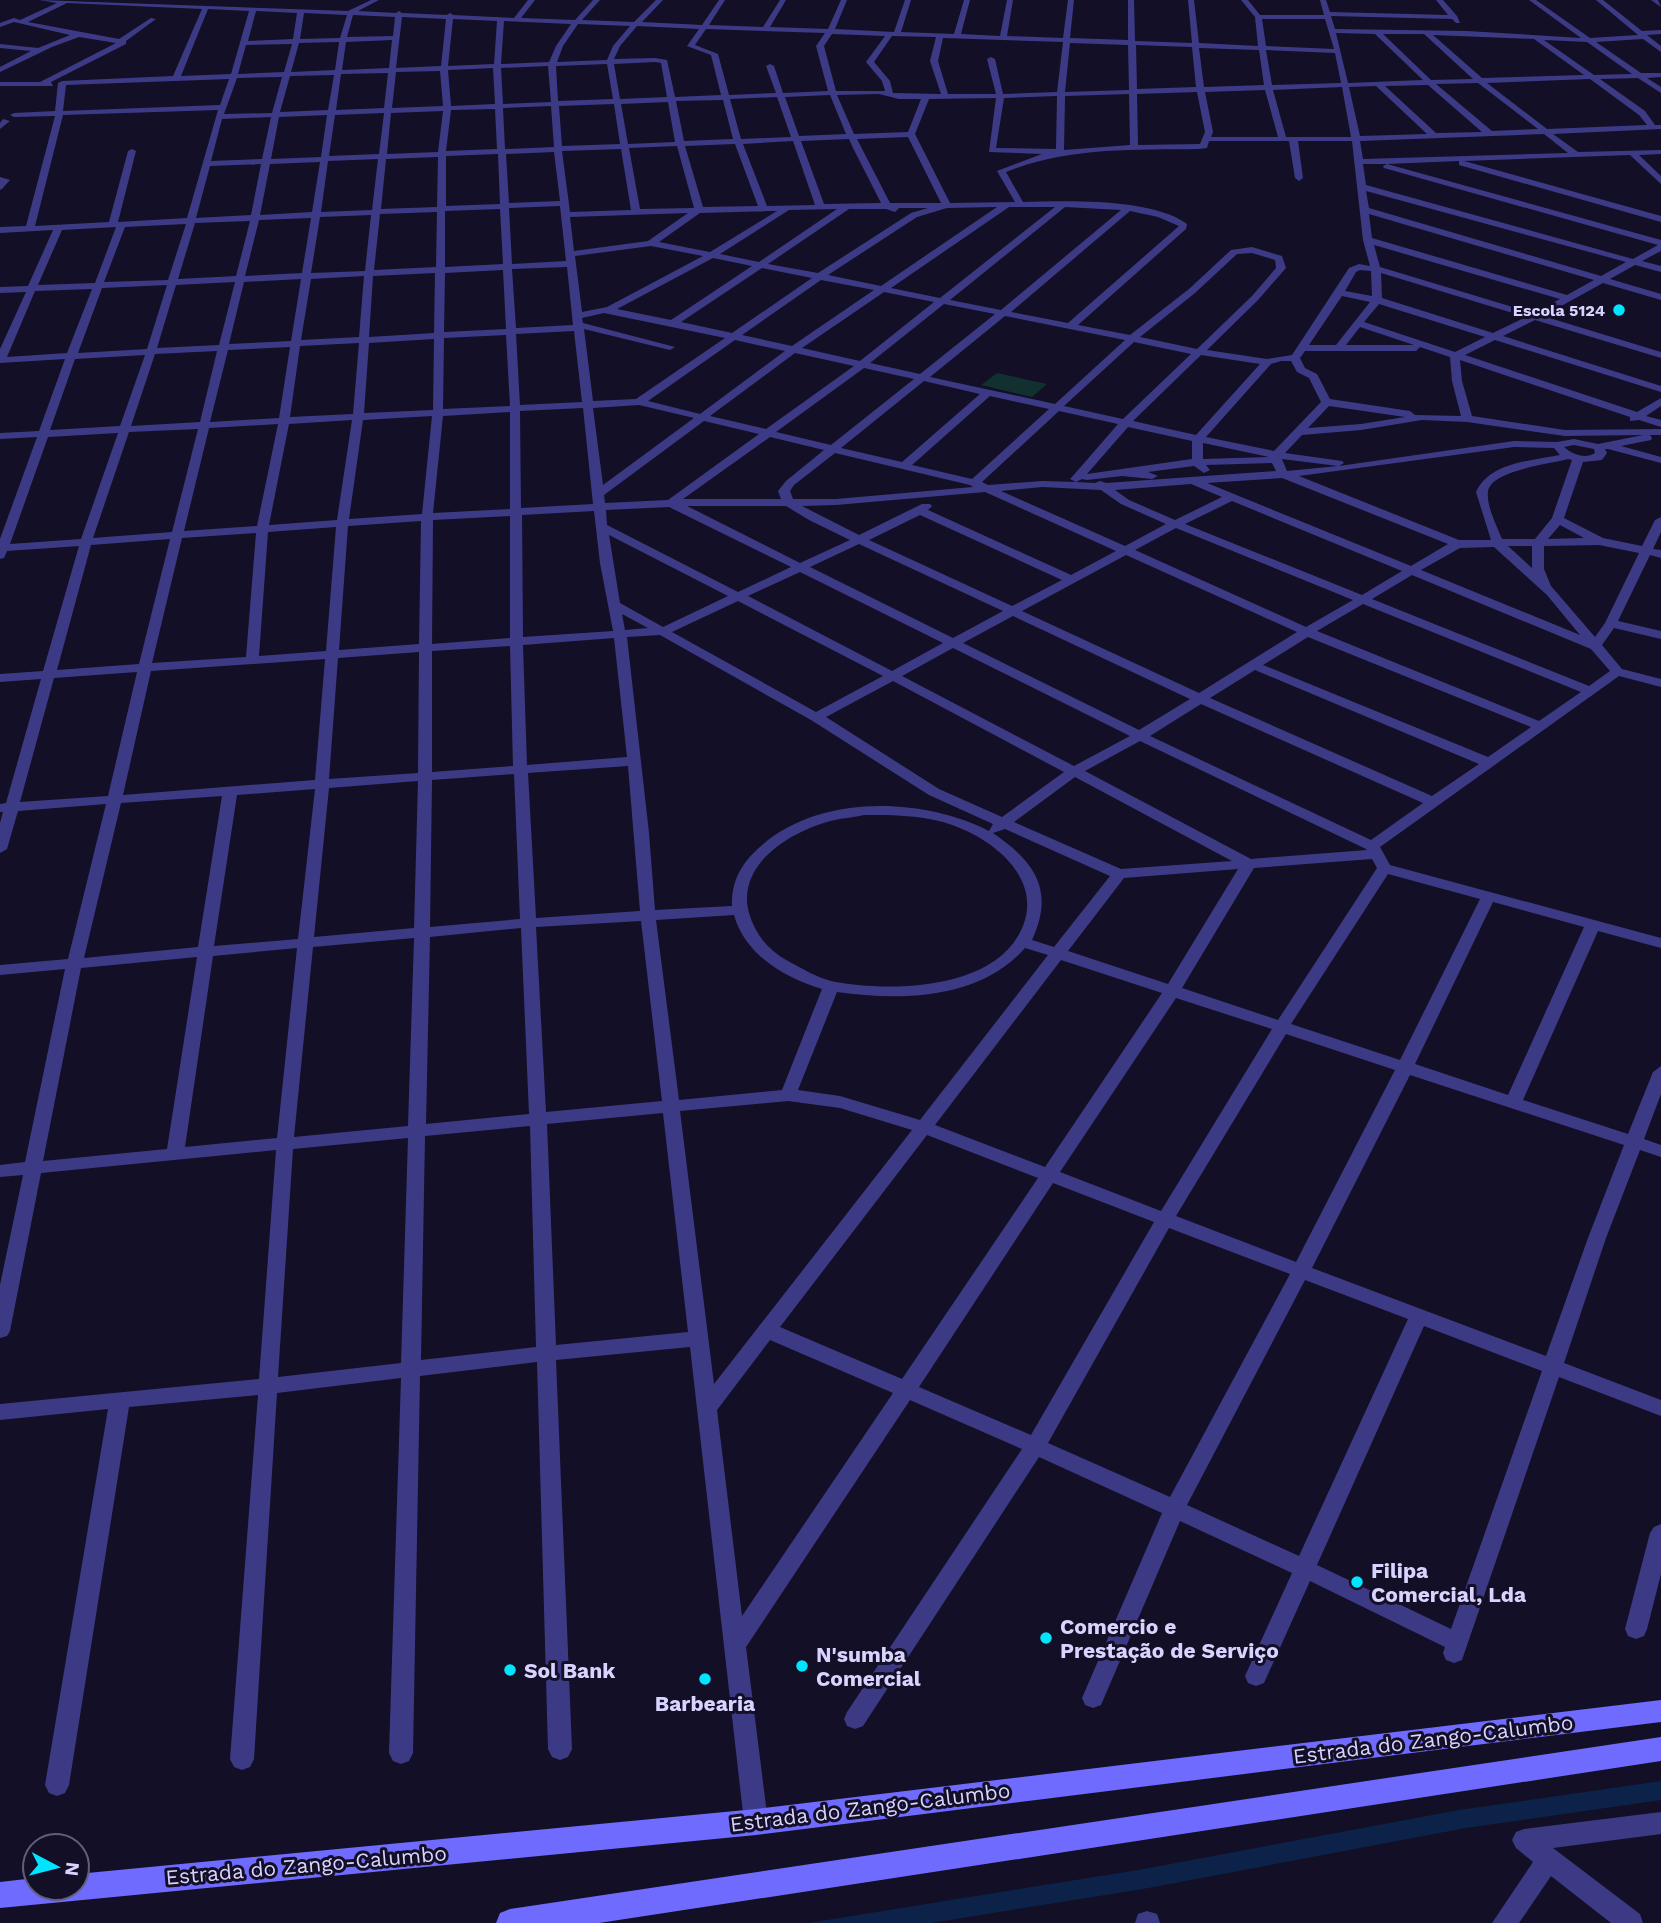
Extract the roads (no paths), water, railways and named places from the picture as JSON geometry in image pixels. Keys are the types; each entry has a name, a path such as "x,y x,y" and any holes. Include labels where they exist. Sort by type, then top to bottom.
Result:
{"main road":[{"name":"Estrada do Zango-Calumbo","path":"91,1886 756,1822 1661,1711"},
{"path":"510,1923 1661,1749"},
{"path":"0,1895 21,1893"}],"street":[{"path":"44,0 198,3 206,7 450,15 576,23 1338,51"},
{"path":"235,8 244,0"},
{"path":"0,849 6,807 51,674 86,542 151,352 221,112 244,43 259,9 276,0"},
{"path":"252,660 262,530 285,420 343,40 351,12 376,0"},
{"path":"532,0 508,18 497,67 516,407 517,704 538,1119 560,1749"},
{"path":"597,0 564,38 552,65 558,149 601,526 620,635 670,1107 756,1822"},
{"path":"636,212 610,62 611,54 620,39 660,0"},
{"path":"722,0 691,46 714,54 738,141 763,207"},
{"path":"765,30 783,0"},
{"path":"844,0 830,32 820,46 832,93 887,206 914,215"},
{"path":"889,94 886,81 870,62 893,34 908,0"},
{"path":"957,36 967,0"},
{"path":"1003,38 1010,0"},
{"path":"1061,148 1061,93 1070,0"},
{"path":"1130,0 1134,146"},
{"path":"992,149 1205,145 1209,132 1200,88 1191,0"},
{"path":"1244,0 1258,17 1268,87 1282,138"},
{"path":"1323,0 1338,51 1356,139 1368,240 1376,269 1377,300 1340,347"},
{"path":"1439,0 1467,33"},
{"path":"1532,0 1661,91"},
{"path":"1599,0 1661,50"},
{"path":"1654,0 1661,5"},
{"path":"0,24 17,21 66,1"},
{"path":"130,10 142,4"},
{"path":"177,77 206,7"},
{"path":"0,1331 74,965 116,800 238,279 255,218 275,115 296,42 300,10"},
{"path":"242,1759 285,1143 322,785 342,524 358,416 369,273 398,13"},
{"path":"401,1753 422,933 427,517 438,411 442,155 447,109 444,69 450,15"},
{"path":"1258,17 1328,15 1455,18"},
{"path":"0,17 122,40"},
{"path":"41,84 121,44 122,40 153,19"},
{"path":"1332,31 1467,33 1586,40 1661,32"},
{"path":"1376,32 1490,134"},
{"path":"1427,33 1480,81 1576,155"},
{"path":"0,71 40,50 80,34"},
{"path":"940,36 934,61 945,96"},
{"path":"244,43 396,38"},
{"path":"1538,38 1589,78 1642,113 1657,127"},
{"path":"0,46 40,50"},
{"path":"0,84 655,60 664,62 680,144 699,209"},
{"path":"991,60 1000,96 992,149"},
{"path":"0,62 15,63"},
{"path":"770,66 820,206"},
{"path":"14,115 221,112 275,115 832,93 889,94 899,97 1000,96 1661,75"},
{"path":"30,229 58,124 62,83"},
{"path":"1378,84 1434,135"},
{"path":"926,96 911,134 947,205"},
{"path":"1206,139 1356,139 1657,127"},
{"path":"207,164 911,134"},
{"path":"1293,138 1299,178"},
{"path":"1004,169 1061,148"},
{"path":"992,149 1013,151 1025,156 1020,163 1004,169 1001,175 1021,205"},
{"path":"132,151 118,225 101,285 71,357 1,551 177,535 515,512 599,501 836,502 986,491 1196,462 1276,458 1362,466"},
{"path":"1359,162 1661,152"},
{"path":"1632,153 1661,181"},
{"path":"1447,159 1661,219"},
{"path":"1372,161 1661,245"},
{"path":"0,180 6,180 1,187"},
{"path":"1362,187 1661,269"},
{"path":"639,402 819,277 914,215 947,205"},
{"path":"599,501 703,417 793,350 880,288 1006,205"},
{"path":"0,230 505,206 636,212 820,206 1062,205 1128,209 1183,224 1183,227 1071,326"},
{"path":"671,503 862,365 1062,205"},
{"path":"673,323 848,206"},
{"path":"59,227 0,360 296,345 512,331 578,323 607,311 712,255 789,207"},
{"path":"651,243 699,209"},
{"path":"1128,209 1002,314 790,483 784,492 788,502 813,518 860,540 1201,699 1433,803"},
{"path":"1365,210 1661,297"},
{"path":"1368,240 1568,298"},
{"path":"0,290 508,267 570,259 651,243 1199,352 1267,362 1280,358 1295,358"},
{"path":"1455,356 1603,280 1661,245"},
{"path":"974,483 1132,339 1192,291 1234,252 1252,250 1279,258 1281,268 1255,298 1125,423 1076,479"},
{"path":"1295,358 1354,268 1376,269 1661,355"},
{"path":"1339,293 1377,300 1661,389"},
{"path":"607,311 673,323 1276,458"},
{"path":"578,323 670,347"},
{"path":"1358,323 1661,424"},
{"path":"1302,348 1432,348"},
{"path":"1455,356 1457,381 1467,419"},
{"path":"1295,358 1301,370 1313,376 1326,402 1341,413 1467,419 1565,433 1618,431 1661,434"},
{"path":"1212,479 1196,462 1198,439 1267,362"},
{"path":"905,465 987,393"},
{"path":"1618,431 1661,401"},
{"path":"0,436 639,402 974,483 986,491 1307,632 1541,726"},
{"path":"1276,458 1296,432 1326,402"},
{"path":"1310,432 1341,413"},
{"path":"1296,432 1422,418"},
{"path":"1604,447 1661,434"},
{"path":"1042,484 1104,486 1283,474 1502,446 1558,445 1574,442 1661,460"},
{"path":"1558,445 1573,458"},
{"path":"1604,447 1598,458 1573,458 1499,472 1486,483 1482,492 1484,505 1498,544 1551,592 1617,672 1661,683"},
{"path":"1276,458 1283,474 1457,544 1599,541 1654,553"},
{"path":"1551,592 1538,569 1538,543 1558,519 1573,458"},
{"path":"1121,472 1192,481 1595,646"},
{"path":"1092,476 1125,502 1175,524 1591,691"},
{"path":"0,678 664,631 920,511 942,494"},
{"path":"816,717 1175,524 1232,497"},
{"path":"671,503 1377,856 1488,897 1661,943"},
{"path":"920,511 1072,580"},
{"path":"1558,519 1599,541"},
{"path":"1595,646 1654,553 1661,520"},
{"path":"601,526 894,676 1249,864"},
{"path":"988,835 1073,772 1140,736 1307,632 1457,544"},
{"path":"615,605 816,717 934,792 1119,874 1377,856"},
{"path":"1611,623 1661,635"},
{"path":"1253,665 1489,763"},
{"path":"855,1719 1037,1445 1167,1218 1282,1026 1377,856 1433,803 1617,672"},
{"path":"6,807 633,761"},
{"path":"175,1153 230,792"},
{"path":"863,811 908,811 950,820 988,835 1012,853 1029,873 1037,896 1035,919 1023,942 996,966 958,983 911,992 831,986 778,962 751,938 738,910 740,881 757,855 785,834 821,819 863,811"},
{"path":"734,1647 1172,991 1249,864"},
{"path":"706,1409 1119,874"},
{"path":"1093,1698 1174,1510 1362,1156 1488,897"},
{"path":"0,970 528,923 738,910"},
{"path":"1513,1102 1593,925"},
{"path":"1023,942 1661,1151"},
{"path":"788,1095 831,986"},
{"path":"767,1330 1037,1445 1174,1510 1305,1567 1455,1648 1597,1238 1661,1072"},
{"path":"0,1171 788,1095 839,1101 923,1127 1167,1218 1661,1408"},
{"path":"1256,1676 1419,1316"},
{"path":"0,1412 270,1386 547,1353 698,1339"},
{"path":"57,1785 120,1400"},
{"path":"1636,1629 1661,1533"},
{"path":"1631,1923 1524,1840 1661,1823"},
{"path":"1504,1923 1549,1860"}],"water":[{"path":"1661,1781 1661,1800 1466,1828 1143,1889 931,1923 808,1923 1138,1870 1459,1810"}],"place":[{"name":"Escola 5124","path":"1619,310"},
{"name":"Filipa Comercial, Lda","path":"1357,1582"},
{"name":"Comercio e Prestação de Serviço","path":"1046,1638"},
{"name":"N'sumba Comercial","path":"802,1666"},
{"name":"Sol Bank","path":"510,1670"},
{"name":"Barbearia","path":"705,1679"}]}
